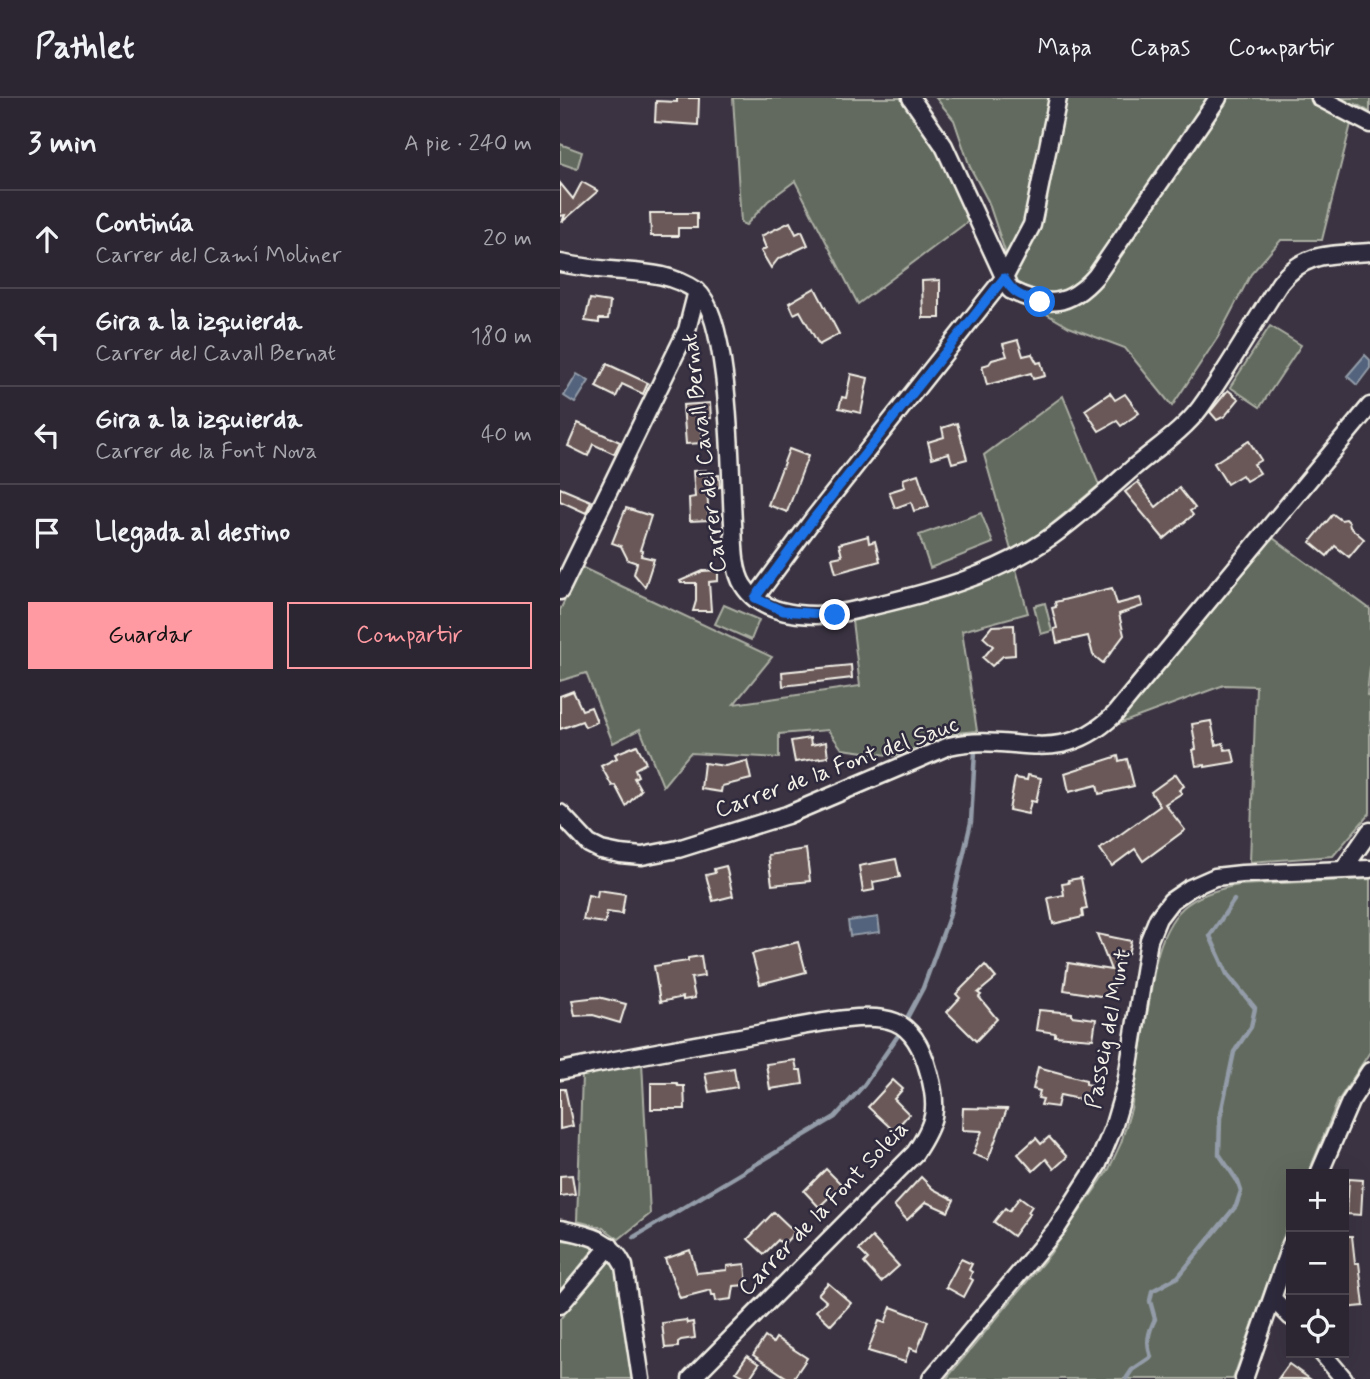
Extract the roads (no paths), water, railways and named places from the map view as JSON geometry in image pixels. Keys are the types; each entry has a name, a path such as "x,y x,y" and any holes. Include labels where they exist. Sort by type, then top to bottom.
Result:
{"street":[{"path":"911,98 944,146 1010,290 1040,302 1075,297 1087,287 1218,98"},
{"name":"Carrer del Cavall Bernat","path":"560,591 687,330 697,291 710,307 721,347 734,546 740,580 755,598 814,518 1004,278 1032,225 1058,98"},
{"path":"1320,98 1370,124"},
{"path":"755,598 783,611 835,615 916,596 1003,564 1061,529 1199,409 1291,268 1317,256 1370,252"},
{"path":"560,263 655,273 671,277 697,291"},
{"name":"Carrer de la Font del Sauc","path":"560,813 589,844 620,855 642,856 678,849 787,816 949,746 969,741 996,741 1024,747 1061,745 1081,738 1101,727 1114,715 1370,406"},
{"path":"1343,870 1370,831"},
{"name":"Passeig del Munt","path":"931,1379 1057,1228 1098,1164 1113,1128 1126,1084 1149,940 1158,918 1171,901 1190,888 1215,877 1370,869"},
{"name":"Carrer de la Font Soleia","path":"560,1071 650,1052 823,1023 874,1019 893,1021 907,1029 917,1042 926,1062 933,1089 934,1113 930,1130 915,1153 691,1379"},
{"path":"1321,1169 1350,1102 1370,1071"},
{"path":"560,1229 586,1234 616,1251 628,1280 641,1379"},
{"path":"560,1305 610,1246"},
{"path":"1244,1379 1286,1258"},
{"path":"1272,1299 1286,1312"},
{"path":"1326,1358 1344,1379"}],"water":[{"path":"1365,355 1370,360 1370,368 1357,385 1347,376"},
{"path":"577,374 589,381 575,403 564,396"},
{"path":"878,917 880,932 850,936 848,921"}],"waterway":[{"path":"907,1018 923,988 949,917 971,822 975,751"},
{"path":"1126,1379 1132,1370 1151,1357 1148,1338 1155,1319 1150,1301 1152,1291 1178,1277 1236,1206 1241,1191 1219,1154 1220,1118 1234,1052 1251,1027 1255,1008 1227,974 1210,936 1234,900"},
{"path":"634,1237 835,1117 864,1085 897,1037"}]}
